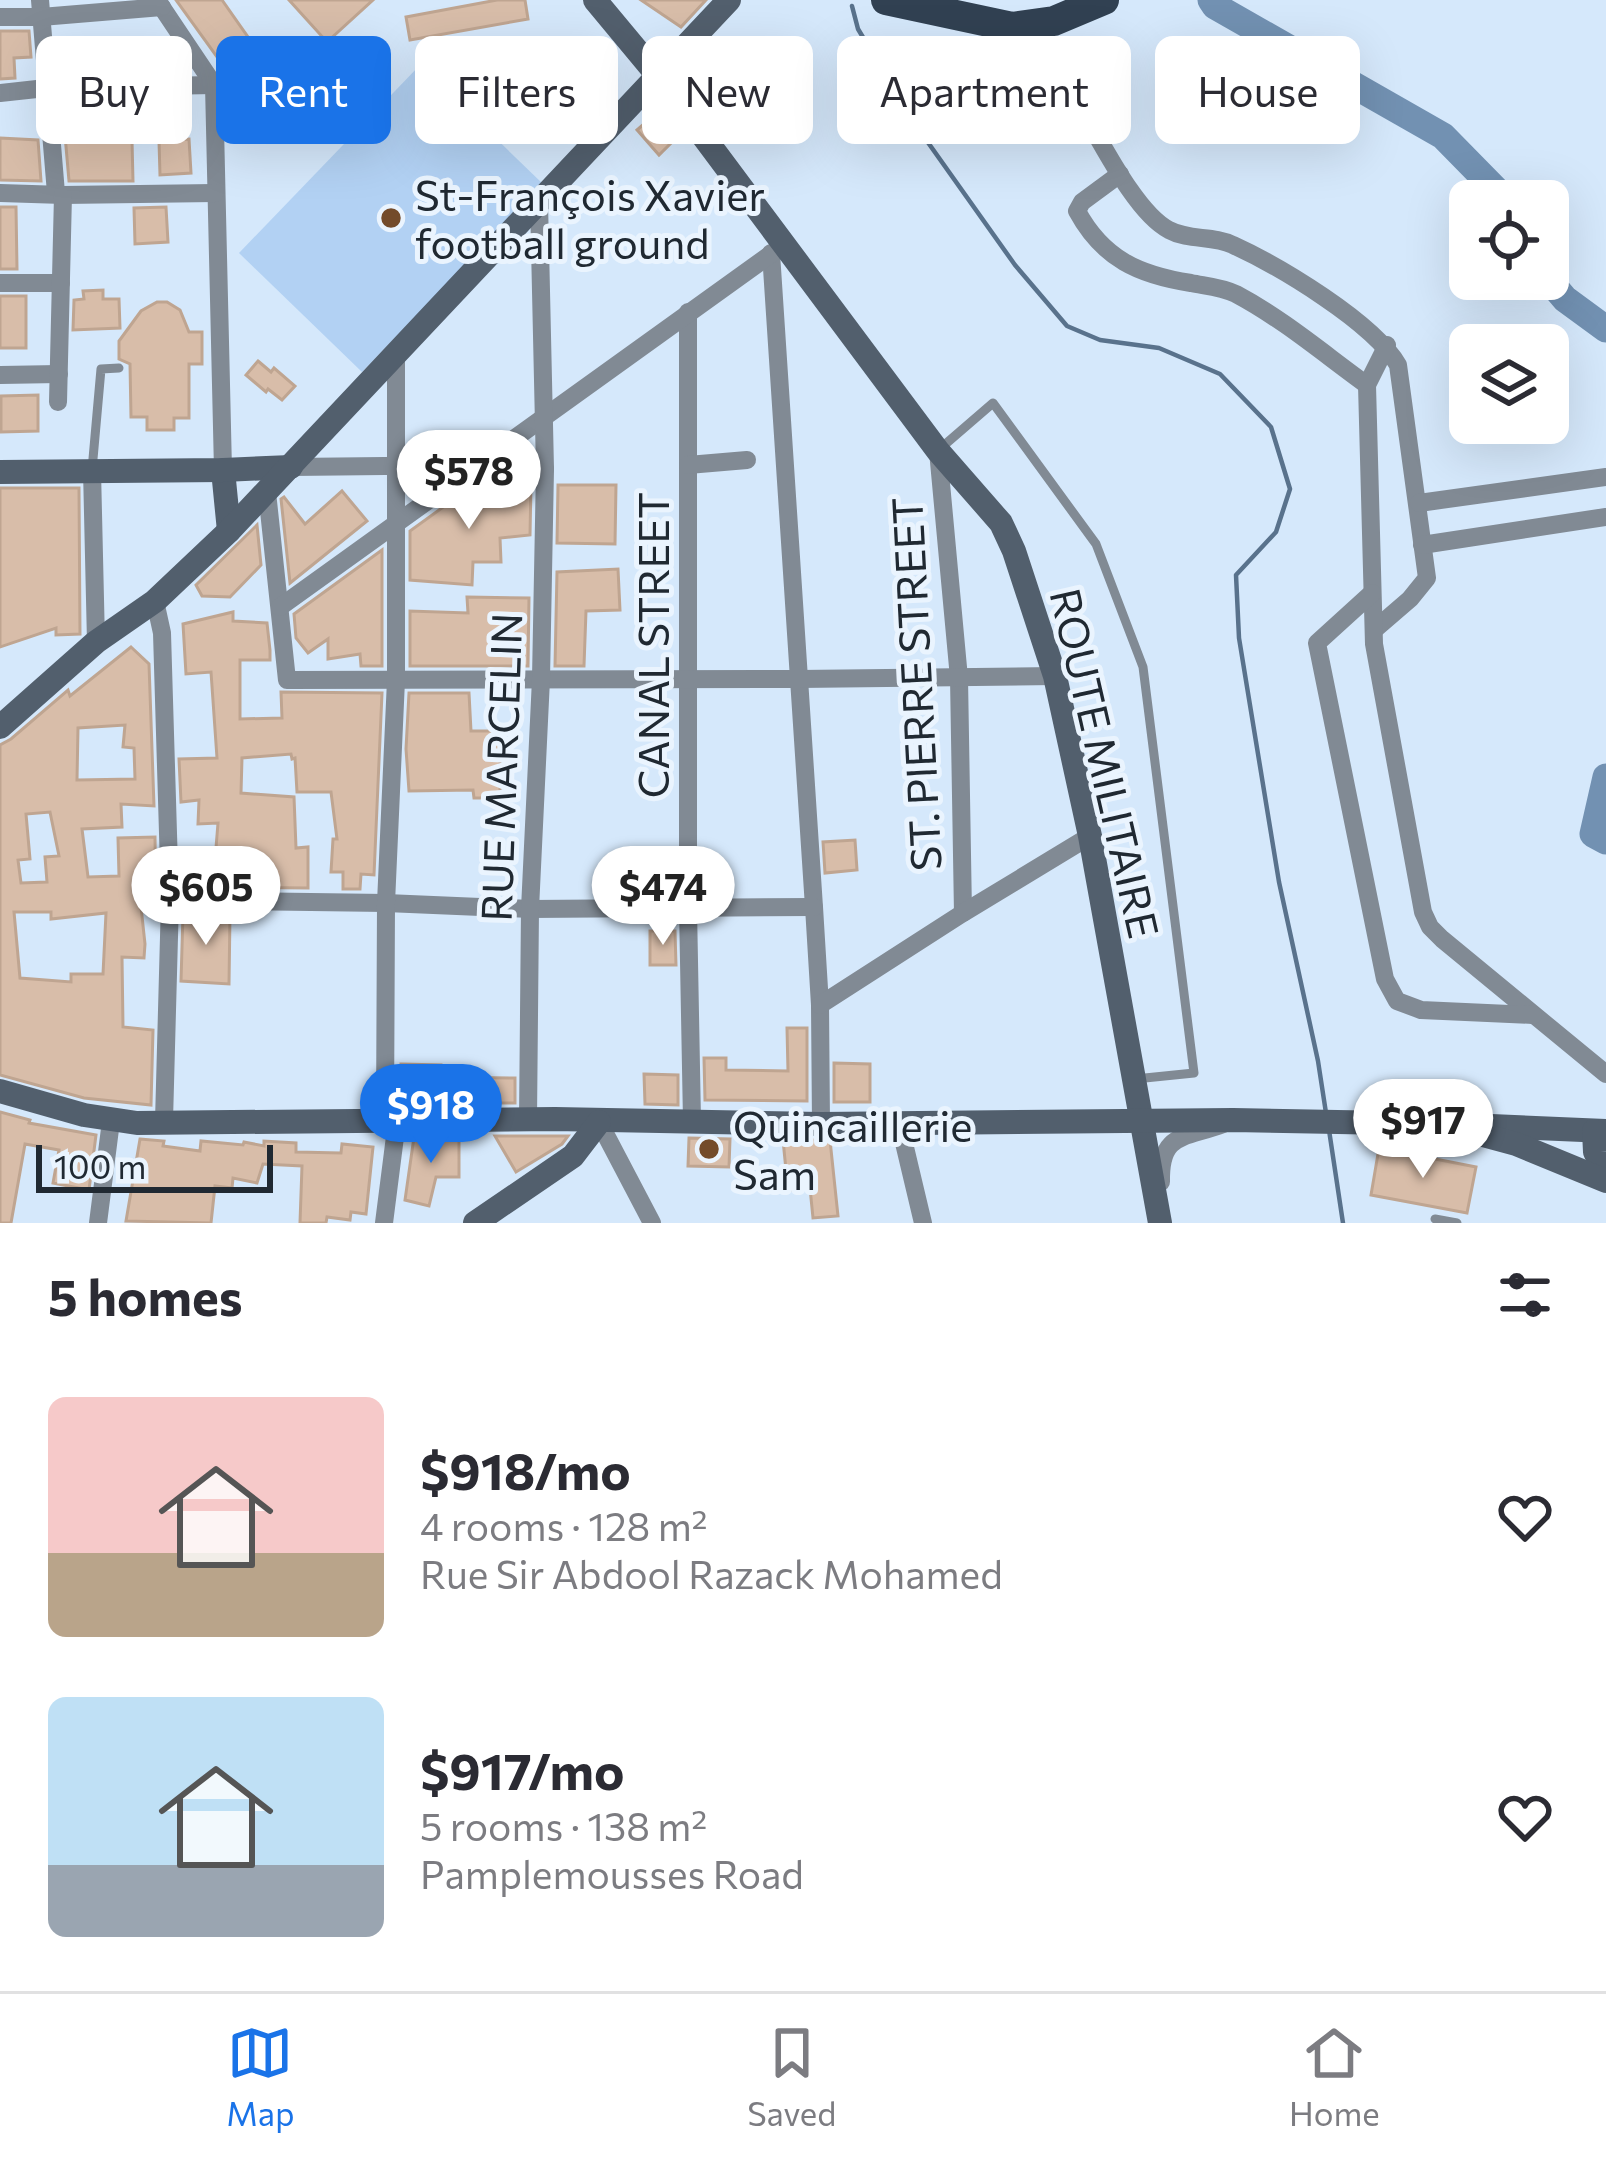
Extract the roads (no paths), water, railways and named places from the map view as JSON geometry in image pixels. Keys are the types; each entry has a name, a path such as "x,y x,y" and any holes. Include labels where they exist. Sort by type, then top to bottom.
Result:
{"main road":[{"name":"ROUTE MILITAIRE","path":"595,0 642,57"},
{"path":"696,36 729,0"},
{"path":"886,0 1012,27 1054,21 1104,0"},
{"path":"0,727 95,642 154,601 229,531 642,95"},
{"name":"ROUTE MILITAIRE","path":"705,144 777,249 1001,524 1014,551 1054,676 1090,836 1160,1223"},
{"path":"0,472 291,466"},
{"path":"224,470 229,531"},
{"path":"0,1091 112,1121 821,1124 1234,1120 1591,1130 1579,1156 1599,1174"},
{"path":"475,1223 573,1156 599,1122"},
{"path":"1445,1124 1599,1174"}],"street":[{"path":"0,17 40,8 160,4 214,85 224,470"},
{"path":"192,85 214,85"},
{"path":"0,93 36,89"},
{"path":"53,144 61,283 58,402"},
{"path":"1102,144 1150,216 1170,231 1228,242 1322,296 1387,346 1398,364 1427,578 1374,630"},
{"path":"1120,174 1082,202 1078,211 1087,230 1112,255 1154,277 1229,290 1269,312 1367,386"},
{"path":"0,193 215,193"},
{"name":"RUE MARCELIN","path":"528,1120 545,469 539,202"},
{"path":"280,607 777,249"},
{"path":"777,249 820,1005 821,1124"},
{"path":"0,283 61,283"},
{"name":"CANAL STREET","path":"688,312 692,1121"},
{"path":"1387,346 1367,386 1374,630 1423,911 1442,939 1606,1074"},
{"path":"384,1223 391,1121 386,902 396,680 396,356"},
{"path":"0,375 59,374"},
{"name":"ST. PIERRE STREET","path":"938,451 959,677 963,913"},
{"path":"688,465 747,460"},
{"path":"291,466 545,469"},
{"path":"92,470 95,642"},
{"path":"1419,503 1606,477"},
{"path":"267,491 287,680 1054,676"},
{"path":"1423,545 1606,517"},
{"path":"1372,593 1317,643 1385,979 1397,1001 1421,1010 1532,1015"},
{"path":"154,601 162,633 170,900 164,1121"},
{"path":"820,1005 1090,836"},
{"path":"170,900 530,909 814,907"},
{"path":"1160,1223 1160,1162 1166,1148 1177,1139 1234,1120"},
{"path":"98,1223 112,1121"},
{"path":"899,1121 923,1223"},
{"path":"599,1122 652,1223"}],"lane":[{"path":"92,470 101,369 119,368"},
{"path":"938,451 993,404 1096,544 1143,668 1194,1072 1135,1078"},
{"path":"1435,1219 1456,1223"}],"waterway":[{"path":"1211,0 1443,136 1486,180"},
{"path":"852,6 858,29 917,127 1015,265 1067,326 1100,340 1159,348 1220,374 1271,427 1290,489 1276,532 1236,575 1239,638 1279,882 1326,1113"},
{"path":"1566,300 1606,329"},
{"path":"1606,777 1593,834 1606,841"},
{"path":"1329,1130 1343,1223"}],"place":[{"name":"St-François Xavier football ground","path":"391,218"},
{"name":"Quincaillerie Sam","path":"709,1149"}]}
